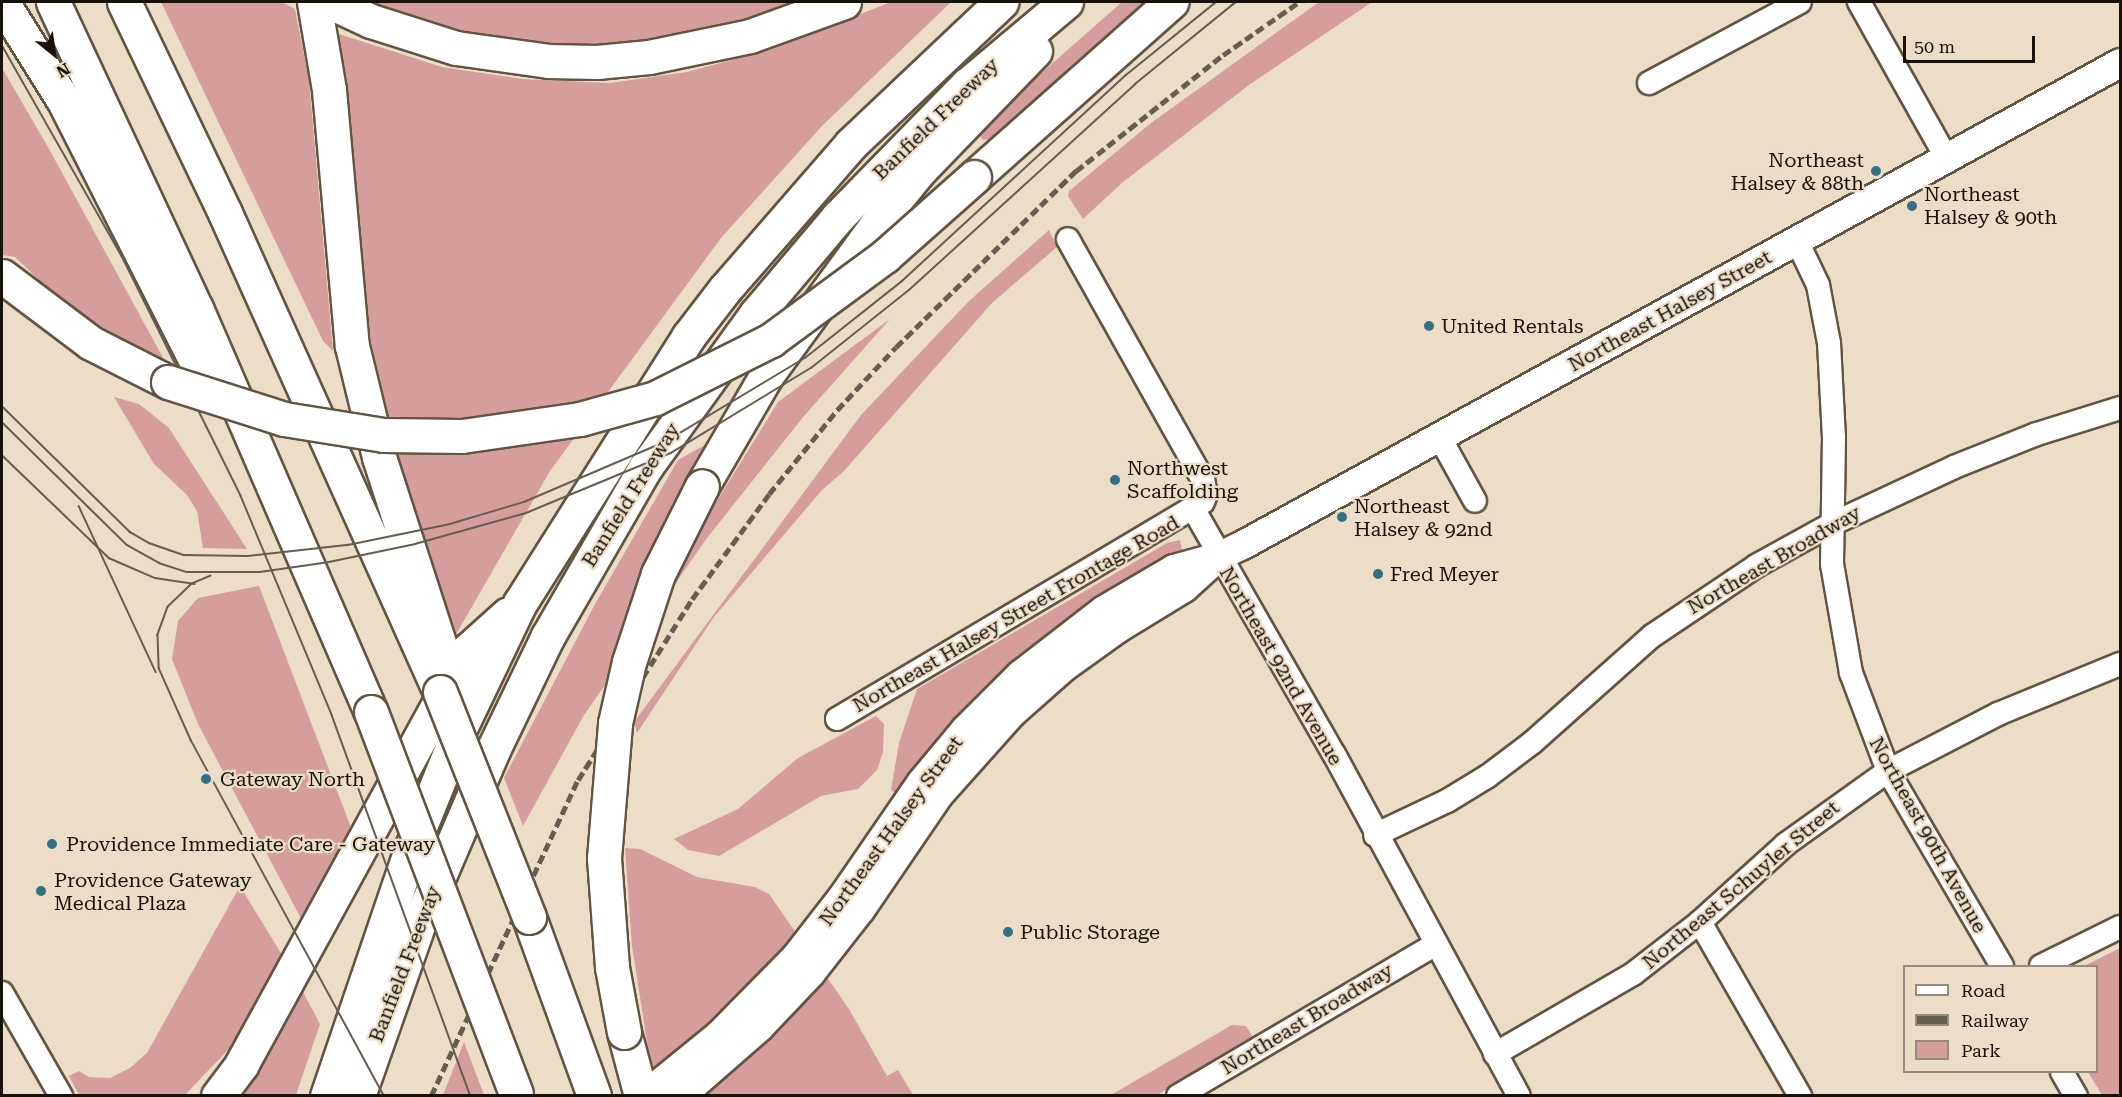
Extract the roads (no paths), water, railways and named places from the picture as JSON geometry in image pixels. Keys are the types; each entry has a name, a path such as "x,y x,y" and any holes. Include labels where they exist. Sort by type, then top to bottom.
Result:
{"highway":[{"path":"2,2 65,103 206,380 258,446"},
{"path":"53,2 258,446 371,712 516,1094"},
{"path":"124,2 225,213 411,635 440,692 594,1095"},
{"path":"314,2 329,90 352,346 379,457 441,650 440,692"},
{"path":"330,2 371,21 456,48 548,61 597,62 649,57 750,36 844,2"},
{"name":"Banfield Freeway","path":"327,1095 411,849 460,728 520,603 688,337 725,288 851,144 1001,2"},
{"name":"Banfield Freeway","path":"358,1095 419,923 494,748 558,617 645,468 756,314 838,217 967,85 1066,2"},
{"path":"642,1095 624,1032 606,916 605,809 612,745 629,662 658,574 702,486 766,376 884,214 919,171 1081,2"},
{"path":"2,276 90,343 168,382 284,419 384,435 462,436 580,419 655,398 771,340 885,256 1171,2"},
{"path":"218,1095 241,1065 469,649 520,603"},
{"path":"199,1095 241,1065"}],"main road":[{"name":"Northeast Halsey Street","path":"642,1095 719,1035 795,958 1020,675 1076,630 1174,569 1218,557 2121,63"},
{"name":"Northeast Halsey Street","path":"681,1095 759,1028 811,973 949,765"}],"street":[{"path":"1649,83 1800,2"},
{"path":"1859,2 1947,159"},
{"path":"1068,239 1203,480 1206,494 1194,510"},
{"name":"Northeast 90th Avenue","path":"1797,242 1818,285 1829,343 1834,426 1832,524 1836,601 1851,673 1888,771 2001,965"},
{"name":"Northeast Broadway","path":"1375,835 1447,801 1488,776 1684,612 1832,524 1964,463 2037,434 2121,408"},
{"path":"1439,436 1475,501"},
{"name":"Northeast 92nd Avenue","path":"1194,510 1218,557 1334,754 1375,835 1519,1095"},
{"name":"Northeast Halsey Street Frontage Road","path":"837,719 1194,510"},
{"name":"Northeast Schuyler Street","path":"1495,1054 1633,974 1700,922 1786,844 1888,771 1998,714 2121,664"},
{"path":"1700,922 1800,1095"},
{"path":"2043,965 2121,927"},
{"name":"Northeast Broadway","path":"1178,1095 1437,944"},
{"path":"2,993 61,1095"},
{"path":"2063,1073 2076,1095"}],"tram line":[{"path":"2,406 130,532 149,543 184,555 248,556 348,545 450,524 524,502 665,442 805,358 902,281 1126,75 1216,2"},
{"path":"2,422 127,545 159,563 187,572 260,572 329,562 415,544 526,513 671,453 811,368 909,290 1135,84 1236,2"},
{"path":"2,45 122,256 241,496 332,715 471,1096"},
{"path":"2,455 109,558 155,578 195,584"},
{"path":"79,506 156,672"},
{"path":"211,576 192,584 168,607 158,635 159,668 191,740 384,1096"}],"railway":[{"path":"431,1096 578,780 692,599 769,494 837,410 896,347 1076,171 1223,55 1299,2"}],"place":[{"name":"Northeast Halsey & 88th","path":"1876,171"},
{"name":"Northeast Halsey & 90th","path":"1912,206"},
{"name":"United Rentals","path":"1429,326"},
{"name":"Northwest Scaffolding","path":"1115,480"},
{"name":"Northeast Halsey & 92nd","path":"1342,517"},
{"name":"Fred Meyer","path":"1378,574"},
{"name":"Gateway North","path":"206,779"},
{"name":"Providence Immediate Care - Gateway","path":"52,844"},
{"name":"Providence Gateway Medical Plaza","path":"41,891"},
{"name":"Public Storage","path":"1008,932"}]}
